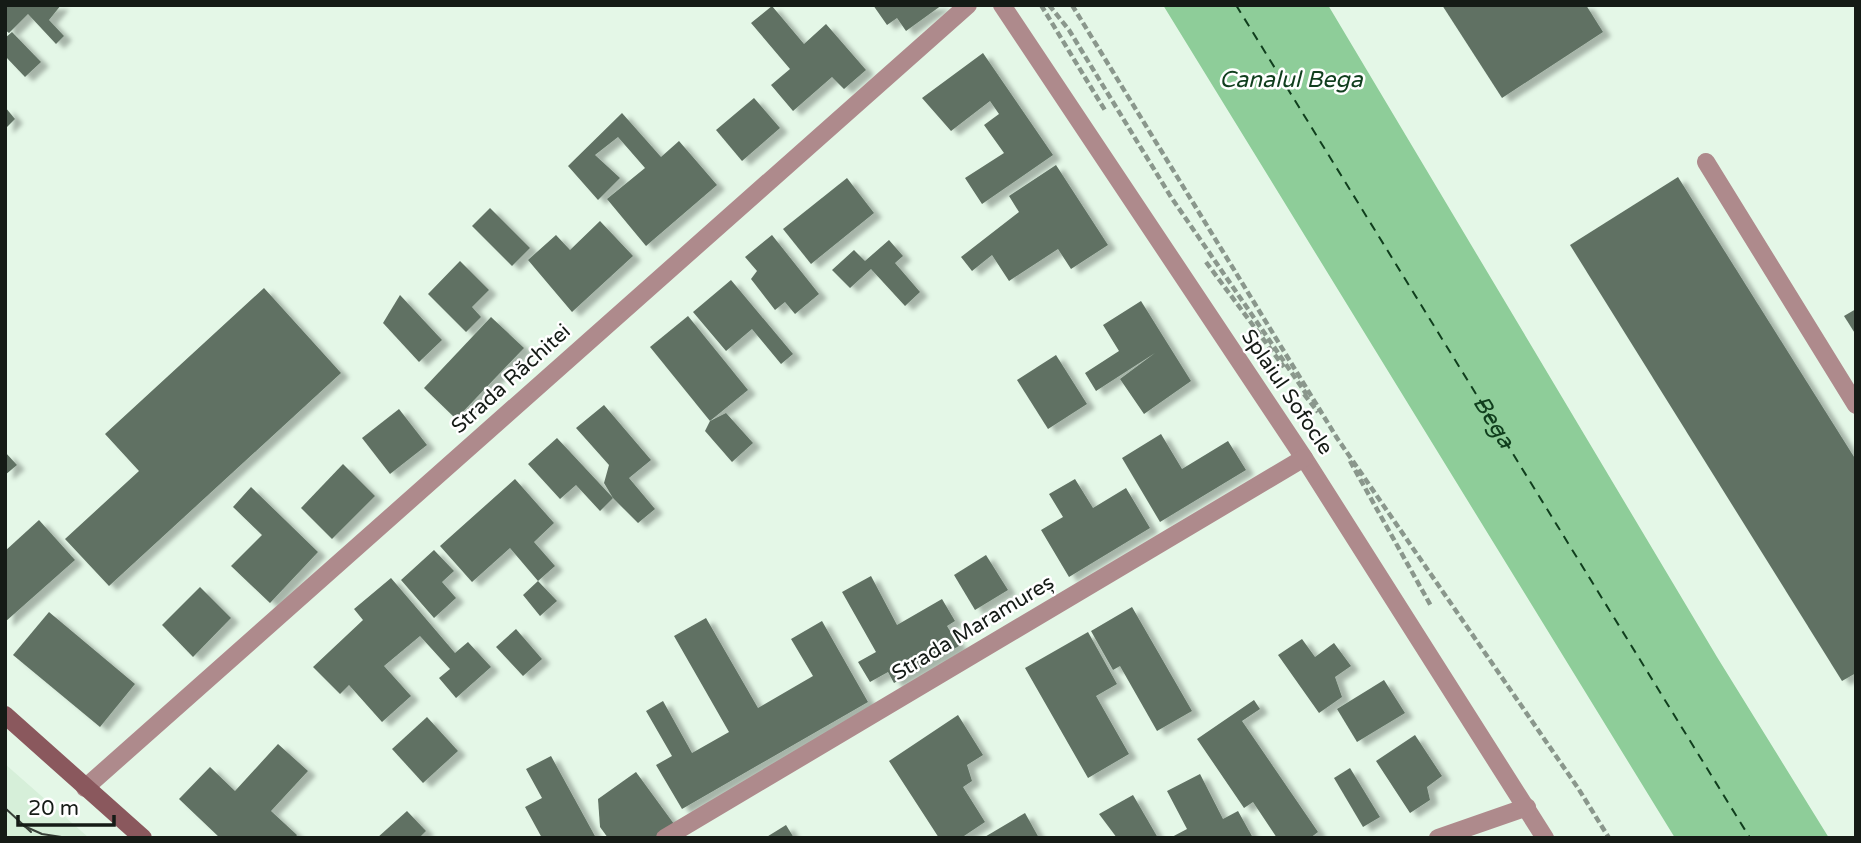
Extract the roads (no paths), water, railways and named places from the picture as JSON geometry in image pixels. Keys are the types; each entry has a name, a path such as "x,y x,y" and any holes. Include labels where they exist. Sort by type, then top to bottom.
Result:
{"street":[{"name":"Strada Răchitei","path":"85,788 968,5"},
{"name":"Splaiul Sofocle","path":"1002,5 1304,458 1545,838"},
{"path":"1706,162 1856,405"},
{"name":"Strada Maramureș","path":"665,838 1304,458"},
{"path":"5,715 143,838"},
{"path":"1438,838 1527,807"}],"water":[{"name":"Canalul Bega","path":"1163,5 1328,5 1717,657 1829,838 1675,838"}],"tram line":[{"path":"5,808 31,832"},
{"path":"24,826 42,834 68,838"}],"water label":[{"name":"Bega","path":"1495,422"}]}
